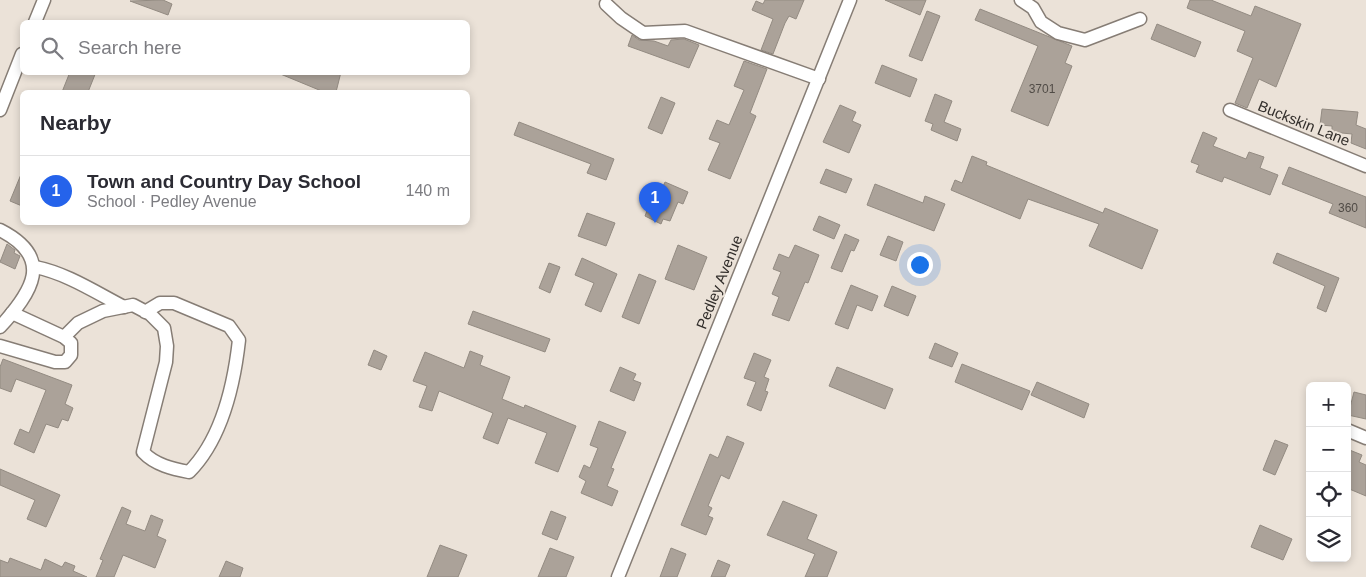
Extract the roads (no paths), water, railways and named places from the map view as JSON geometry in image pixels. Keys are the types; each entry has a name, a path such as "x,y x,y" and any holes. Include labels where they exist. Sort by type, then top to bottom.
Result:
{"street":[{"path":"36,20 44,0"},
{"name":"Pedley Avenue","path":"618,577 850,0"},
{"path":"1021,0 1033,8 1041,22 1058,33 1085,40 1140,19"},
{"path":"606,4 642,33 685,31 819,79"},
{"path":"0,110 20,59"},
{"name":"Buckskin Lane","path":"1230,110 1366,166"},
{"path":"0,230 24,246 35,267 34,278 25,297 0,327"},
{"path":"35,267 46,269 81,284 124,307"},
{"path":"64,338 78,322 103,311 133,306 145,312 164,328 167,346 166,362 143,452 150,459 174,470 189,472 201,460 217,430 236,368 239,340 230,326 174,303 160,303 145,312"},
{"path":"0,346 55,362 65,362 71,355 71,343 64,338 12,314"},
{"path":"1351,432 1366,438"}],"place":[{"name":"Town and Country Day School","path":"655,223"}]}
